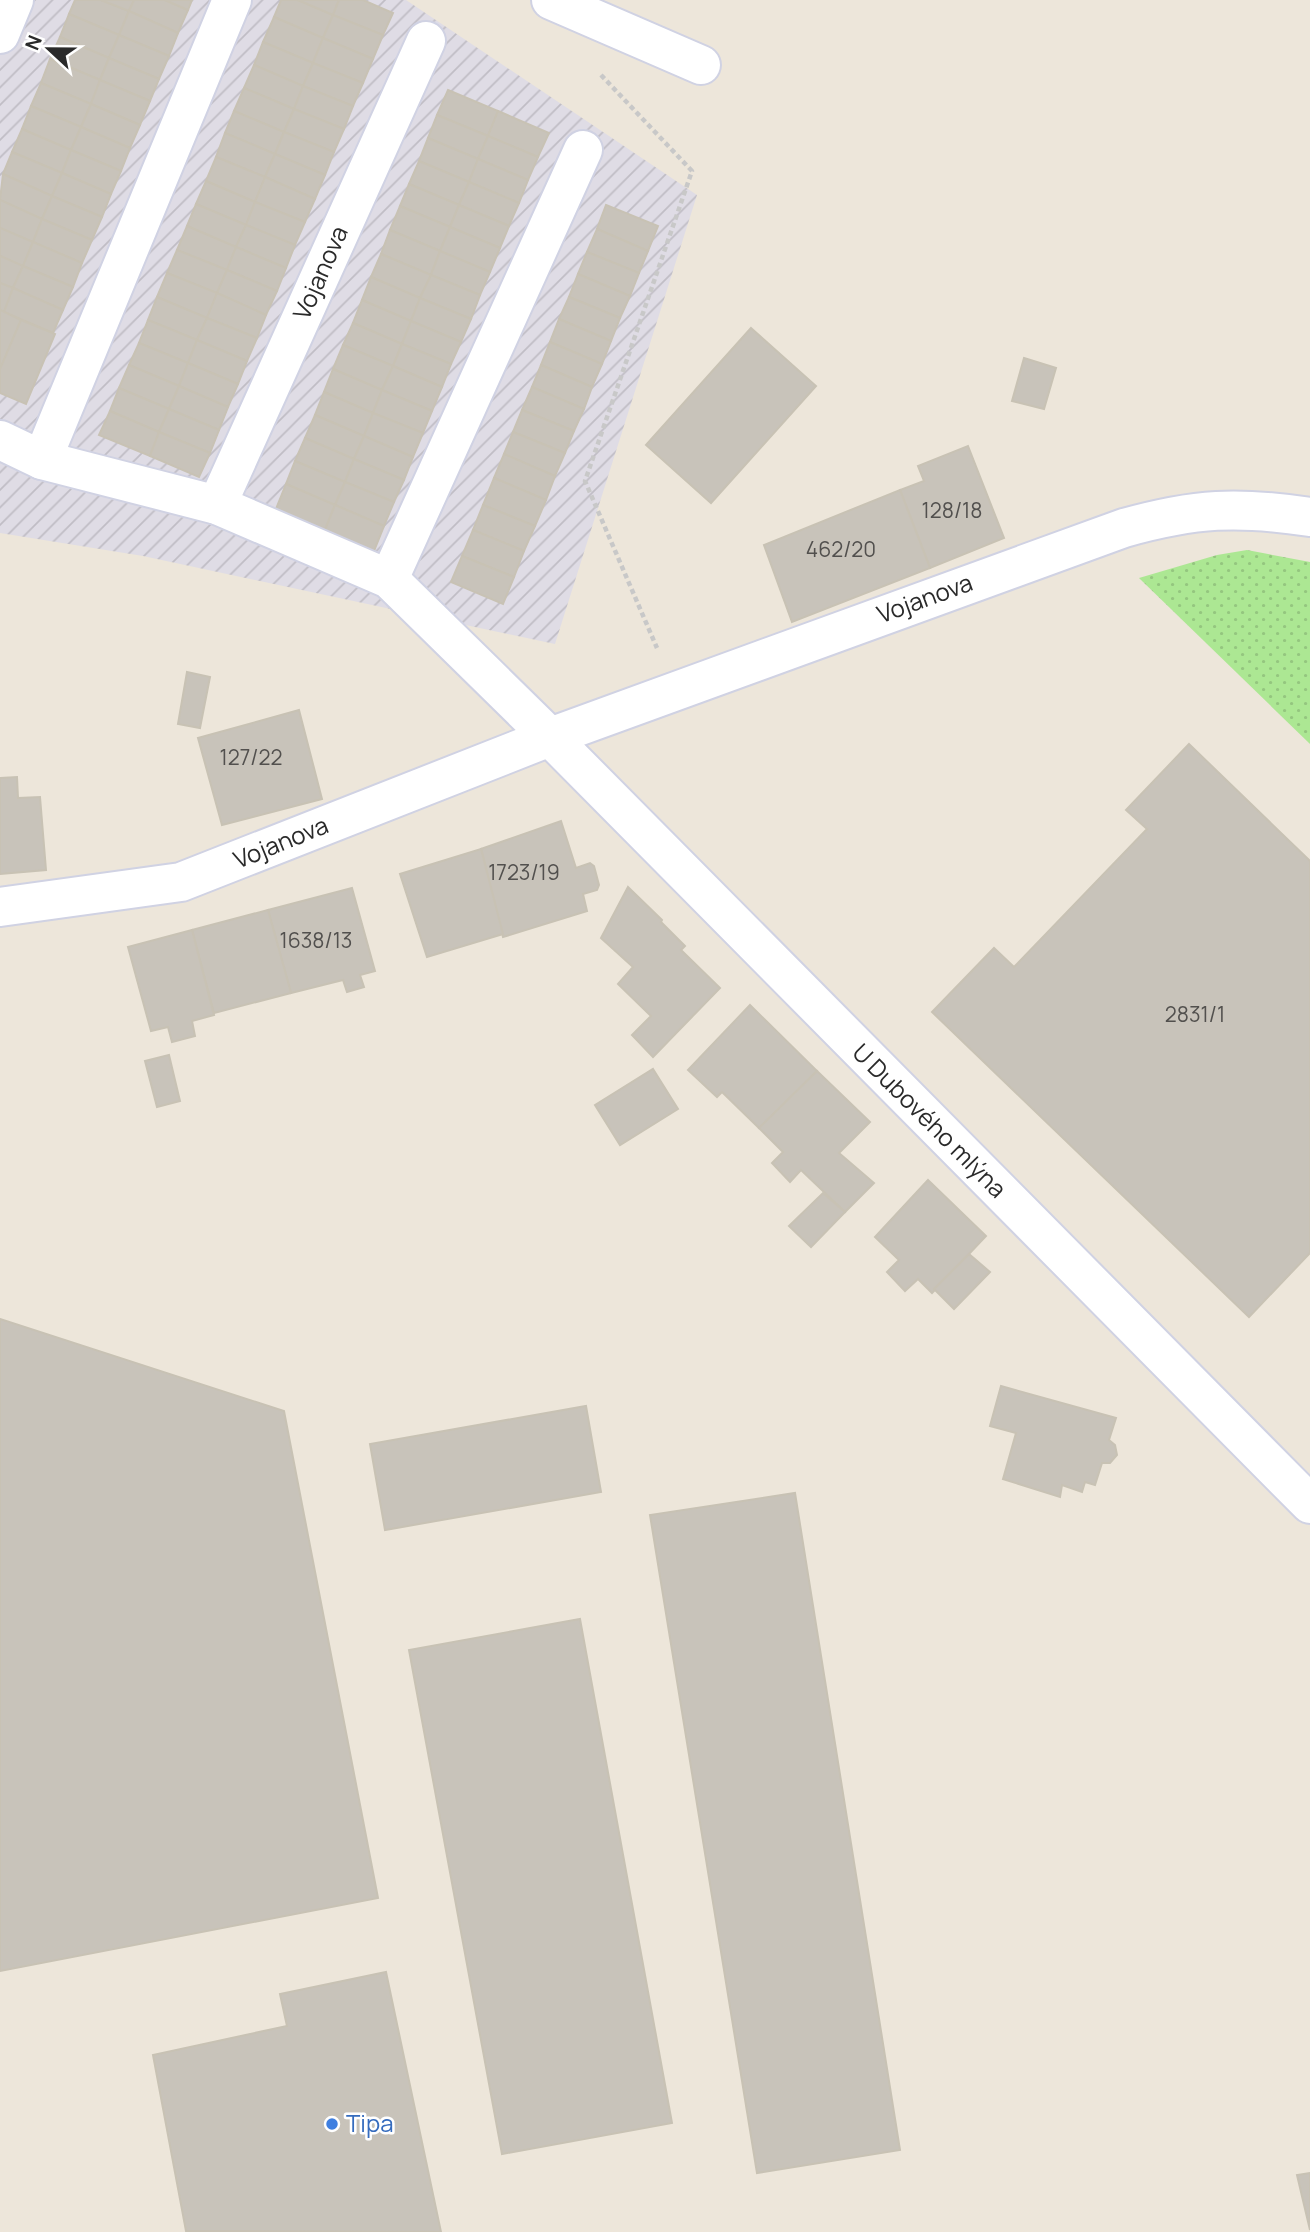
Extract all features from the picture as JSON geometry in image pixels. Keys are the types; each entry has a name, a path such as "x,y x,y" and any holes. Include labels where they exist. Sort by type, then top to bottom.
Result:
{"street":[{"path":"0,34 14,0"},
{"path":"42,460 232,0"},
{"path":"551,0 701,65"},
{"name":"Vojanova","path":"217,505 426,41"},
{"path":"389,579 583,150"},
{"path":"0,440 42,460 217,505 389,579 550,737"},
{"name":"Vojanova","path":"0,907 181,882 550,737 1089,538 1157,519 1212,509 1260,509 1310,517"},
{"name":"U Dubového mlýna","path":"550,737 1310,1504"}],"path":[{"path":"597,70 692,171 585,481 676,691"}],"shaded area":[{"path":"0,0 406,0 697,195 555,644 143,556 0,533"}],"green space":[{"path":"1247,550 1310,562 1310,744 1139,578 1217,555"}],"building":[{"path":"75,0 101,0 129,11 119,35 69,14"},
{"path":"101,0 134,0 129,11"},
{"path":"134,0 165,0 188,10 178,33 129,11"},
{"path":"165,0 192,0 188,10"},
{"path":"281,0 298,0 333,15 323,38 274,17"},
{"path":"298,0 339,0 333,15"},
{"path":"339,0 363,0 393,13 383,35 333,15"},
{"path":"129,11 178,33 169,56 119,35"},
{"path":"69,14 119,35 109,58 60,37"},
{"path":"333,15 383,35 373,59 323,38"},
{"path":"274,17 323,38 313,63 263,42"},
{"path":"119,35 169,56 159,79 109,58"},
{"path":"60,37 109,58 100,80 50,59"},
{"path":"323,38 373,59 363,83 313,63"},
{"path":"263,42 313,63 303,86 254,65"},
{"path":"109,58 159,79 150,101 100,80"},
{"path":"50,59 100,80 91,104 41,83"},
{"path":"313,63 363,83 353,106 303,86"},
{"path":"254,65 303,86 294,109 244,88"},
{"path":"100,80 150,101 140,125 91,104"},
{"path":"41,83 91,104 81,127 31,106"},
{"path":"303,86 353,106 344,129 294,109"},
{"path":"244,88 294,109 284,132 234,111"},
{"path":"448,90 498,111 488,136 437,115"},
{"path":"91,104 140,125 130,148 81,127"},
{"path":"31,106 81,127 71,150 22,129"},
{"path":"294,109 344,129 334,152 284,132"},
{"path":"234,111 284,132 275,154 225,133"},
{"path":"498,111 549,133 538,157 488,136"},
{"path":"437,115 488,136 478,159 428,138"},
{"path":"81,127 130,148 121,171 71,150"},
{"path":"22,129 71,150 62,173 12,152"},
{"path":"284,132 334,152 325,175 275,154"},
{"path":"225,133 275,154 265,177 216,157"},
{"path":"488,136 538,157 528,180 478,159"},
{"path":"428,138 478,159 469,182 419,161"},
{"path":"71,150 121,171 111,194 62,173"},
{"path":"12,152 62,173 52,196 3,174"},
{"path":"275,154 325,175 315,199 265,177"},
{"path":"216,157 265,177 255,202 206,181"},
{"path":"478,159 528,180 519,203 469,182"},
{"path":"419,161 469,182 459,205 409,184"},
{"path":"62,173 111,194 102,217 52,196"},
{"path":"3,174 52,196 42,219 0,200"},
{"path":"265,177 315,199 305,222 255,202"},
{"path":"206,181 255,202 246,225 196,204"},
{"path":"469,182 519,203 509,226 459,205"},
{"path":"409,184 459,205 450,227 400,206"},
{"path":"52,196 102,217 92,240 42,219"},
{"path":"0,200 42,219 33,242 0,228"},
{"path":"255,202 305,222 295,245 246,225"},
{"path":"196,204 246,225 236,247 187,226"},
{"path":"459,205 509,226 500,248 450,227"},
{"path":"606,205 658,226 648,251 597,229"},
{"path":"400,206 450,227 440,251 390,230"},
{"path":"42,219 92,240 82,263 33,242"},
{"path":"246,225 295,245 286,268 236,247"},
{"path":"187,226 236,247 227,270 177,250"},
{"path":"450,227 500,248 490,272 440,251"},
{"path":"0,228 33,242 23,266 0,256"},
{"path":"597,229 648,251 639,273 587,252"},
{"path":"390,230 440,251 431,275 381,254"},
{"path":"33,242 82,263 73,287 23,266"},
{"path":"236,247 286,268 277,291 227,270"},
{"path":"177,250 227,270 217,293 167,273"},
{"path":"440,251 490,272 480,295 431,275"},
{"path":"587,252 639,273 630,296 578,274"},
{"path":"381,254 431,275 420,298 371,277"},
{"path":"0,256 23,266 13,288 0,283"},
{"path":"23,266 73,287 63,310 13,288"},
{"path":"227,270 277,291 266,315 217,293"},
{"path":"167,273 217,293 207,318 157,297"},
{"path":"578,274 630,296 620,318 569,297"},
{"path":"431,275 480,295 471,319 420,298"},
{"path":"371,277 420,298 411,321 362,300"},
{"path":"0,283 13,288 4,312 0,310"},
{"path":"13,288 63,310 53,333 4,312"},
{"path":"217,293 266,315 257,338 207,318"},
{"path":"157,297 207,318 197,340 148,320"},
{"path":"569,297 620,318 611,341 559,319"},
{"path":"420,298 471,319 461,342 411,321"},
{"path":"362,300 411,321 402,344 353,323"},
{"path":"0,310 21,320 0,369"},
{"path":"207,318 257,338 247,361 197,340"},
{"path":"559,319 611,341 602,364 550,342"},
{"path":"21,320 55,334 26,404 0,393 0,369"},
{"path":"148,320 197,340 188,363 139,343"},
{"path":"411,321 461,342 451,364 402,344"},
{"path":"353,323 402,344 393,366 343,345"},
{"path":"751,328 816,386 711,503 646,445"},
{"path":"197,340 247,361 238,384 188,363"},
{"path":"550,342 602,364 592,387 541,365"},
{"path":"139,343 188,363 179,386 129,365"},
{"path":"402,344 451,364 442,387 393,366"},
{"path":"343,345 393,366 382,390 333,369"},
{"path":"1024,358 1056,368 1044,409 1012,401"},
{"path":"188,363 238,384 228,407 179,386"},
{"path":"129,365 179,386 169,409 119,388"},
{"path":"541,365 592,387 584,409 532,387"},
{"path":"393,366 442,387 432,411 382,390"},
{"path":"333,369 382,390 373,413 324,392"},
{"path":"179,386 228,407 219,430 169,409"},
{"path":"532,387 584,409 574,431 522,410"},
{"path":"119,388 169,409 159,432 110,411"},
{"path":"382,390 432,411 423,433 373,413"},
{"path":"324,392 373,413 364,436 315,415"},
{"path":"169,409 219,430 210,453 159,432"},
{"path":"522,410 574,431 565,453 513,432"},
{"path":"110,411 159,432 150,456 99,435"},
{"path":"373,413 423,433 413,457 364,436"},
{"path":"315,415 364,436 354,459 305,438"},
{"path":"159,432 210,453 199,477 150,456"},
{"path":"513,432 565,453 555,476 504,454"},
{"path":"364,436 413,457 404,480 354,459"},
{"path":"305,438 354,459 345,482 295,461"},
{"path":"968,446 1004,538 930,568 900,490 924,481 918,466"},
{"path":"504,454 555,476 546,500 494,478"},
{"path":"354,459 404,480 394,502 345,482"},
{"path":"295,461 345,482 335,505 286,484"},
{"path":"494,478 546,500 535,526 483,505"},
{"path":"345,482 394,502 384,526 335,505"},
{"path":"286,484 335,505 325,530 276,509"},
{"path":"900,490 930,568 792,622 764,545"},
{"path":"335,505 384,526 374,551 325,530"},
{"path":"483,505 535,526 524,551 473,530"},
{"path":"473,530 524,551 514,577 462,556"},
{"path":"462,556 514,577 503,604 451,582"},
{"path":"187,672 210,677 200,728 178,724"},
{"path":"299,710 322,799 222,825 198,738"},
{"path":"1189,744 1310,861 1310,1253 1249,1317 932,1012 994,948 1014,967 1147,829 1126,810"},
{"path":"17,777 18,798 40,797 46,870 0,874 0,778"},
{"path":"561,821 576,868 590,863 594,866 599,885 597,890 583,894 587,911 503,937 481,849"},
{"path":"481,849 503,934 427,957 400,874"},
{"path":"628,887 685,946 681,950 720,988 653,1057 632,1035 651,1016 618,984 633,967 601,938"},
{"path":"352,888 375,971 360,975 364,987 347,992 343,980 291,993 268,910"},
{"path":"268,910 291,993 214,1013 192,930"},
{"path":"192,930 214,1015 192,1021 195,1036 172,1042 168,1027 151,1031 128,947"},
{"path":"750,1005 817,1071 759,1128 722,1092 717,1097 688,1070"},
{"path":"169,1055 180,1101 157,1107 145,1061"},
{"path":"653,1069 678,1109 620,1145 595,1105"},
{"path":"817,1071 870,1122 839,1153 874,1183 845,1212 801,1170 790,1182 772,1163 783,1152 759,1128"},
{"path":"928,1180 986,1236 932,1293 918,1279 905,1291 887,1272 899,1260 875,1237"},
{"path":"823,1193 845,1212 811,1247 789,1226"},
{"path":"969,1254 990,1272 954,1309 934,1289"},
{"path":"0,1319 284,1411 378,1898 0,1971"},
{"path":"1001,1386 1116,1418 1109,1440 1115,1445 1117,1455 1110,1463 1102,1463 1095,1485 1085,1482 1082,1492 1062,1485 1060,1497 1003,1479 1016,1433 990,1426"},
{"path":"586,1406 601,1492 385,1530 370,1444"},
{"path":"795,1493 900,2150 757,2173 650,1515"},
{"path":"580,1619 672,2123 502,2154 409,1650"},
{"path":"386,1972 441,2232 186,2231 153,2055 287,2026 280,1994"},
{"path":"1310,2173 1310,2230 1297,2175"}],"place":[{"name":"Tipa","path":"332,2124"}]}
